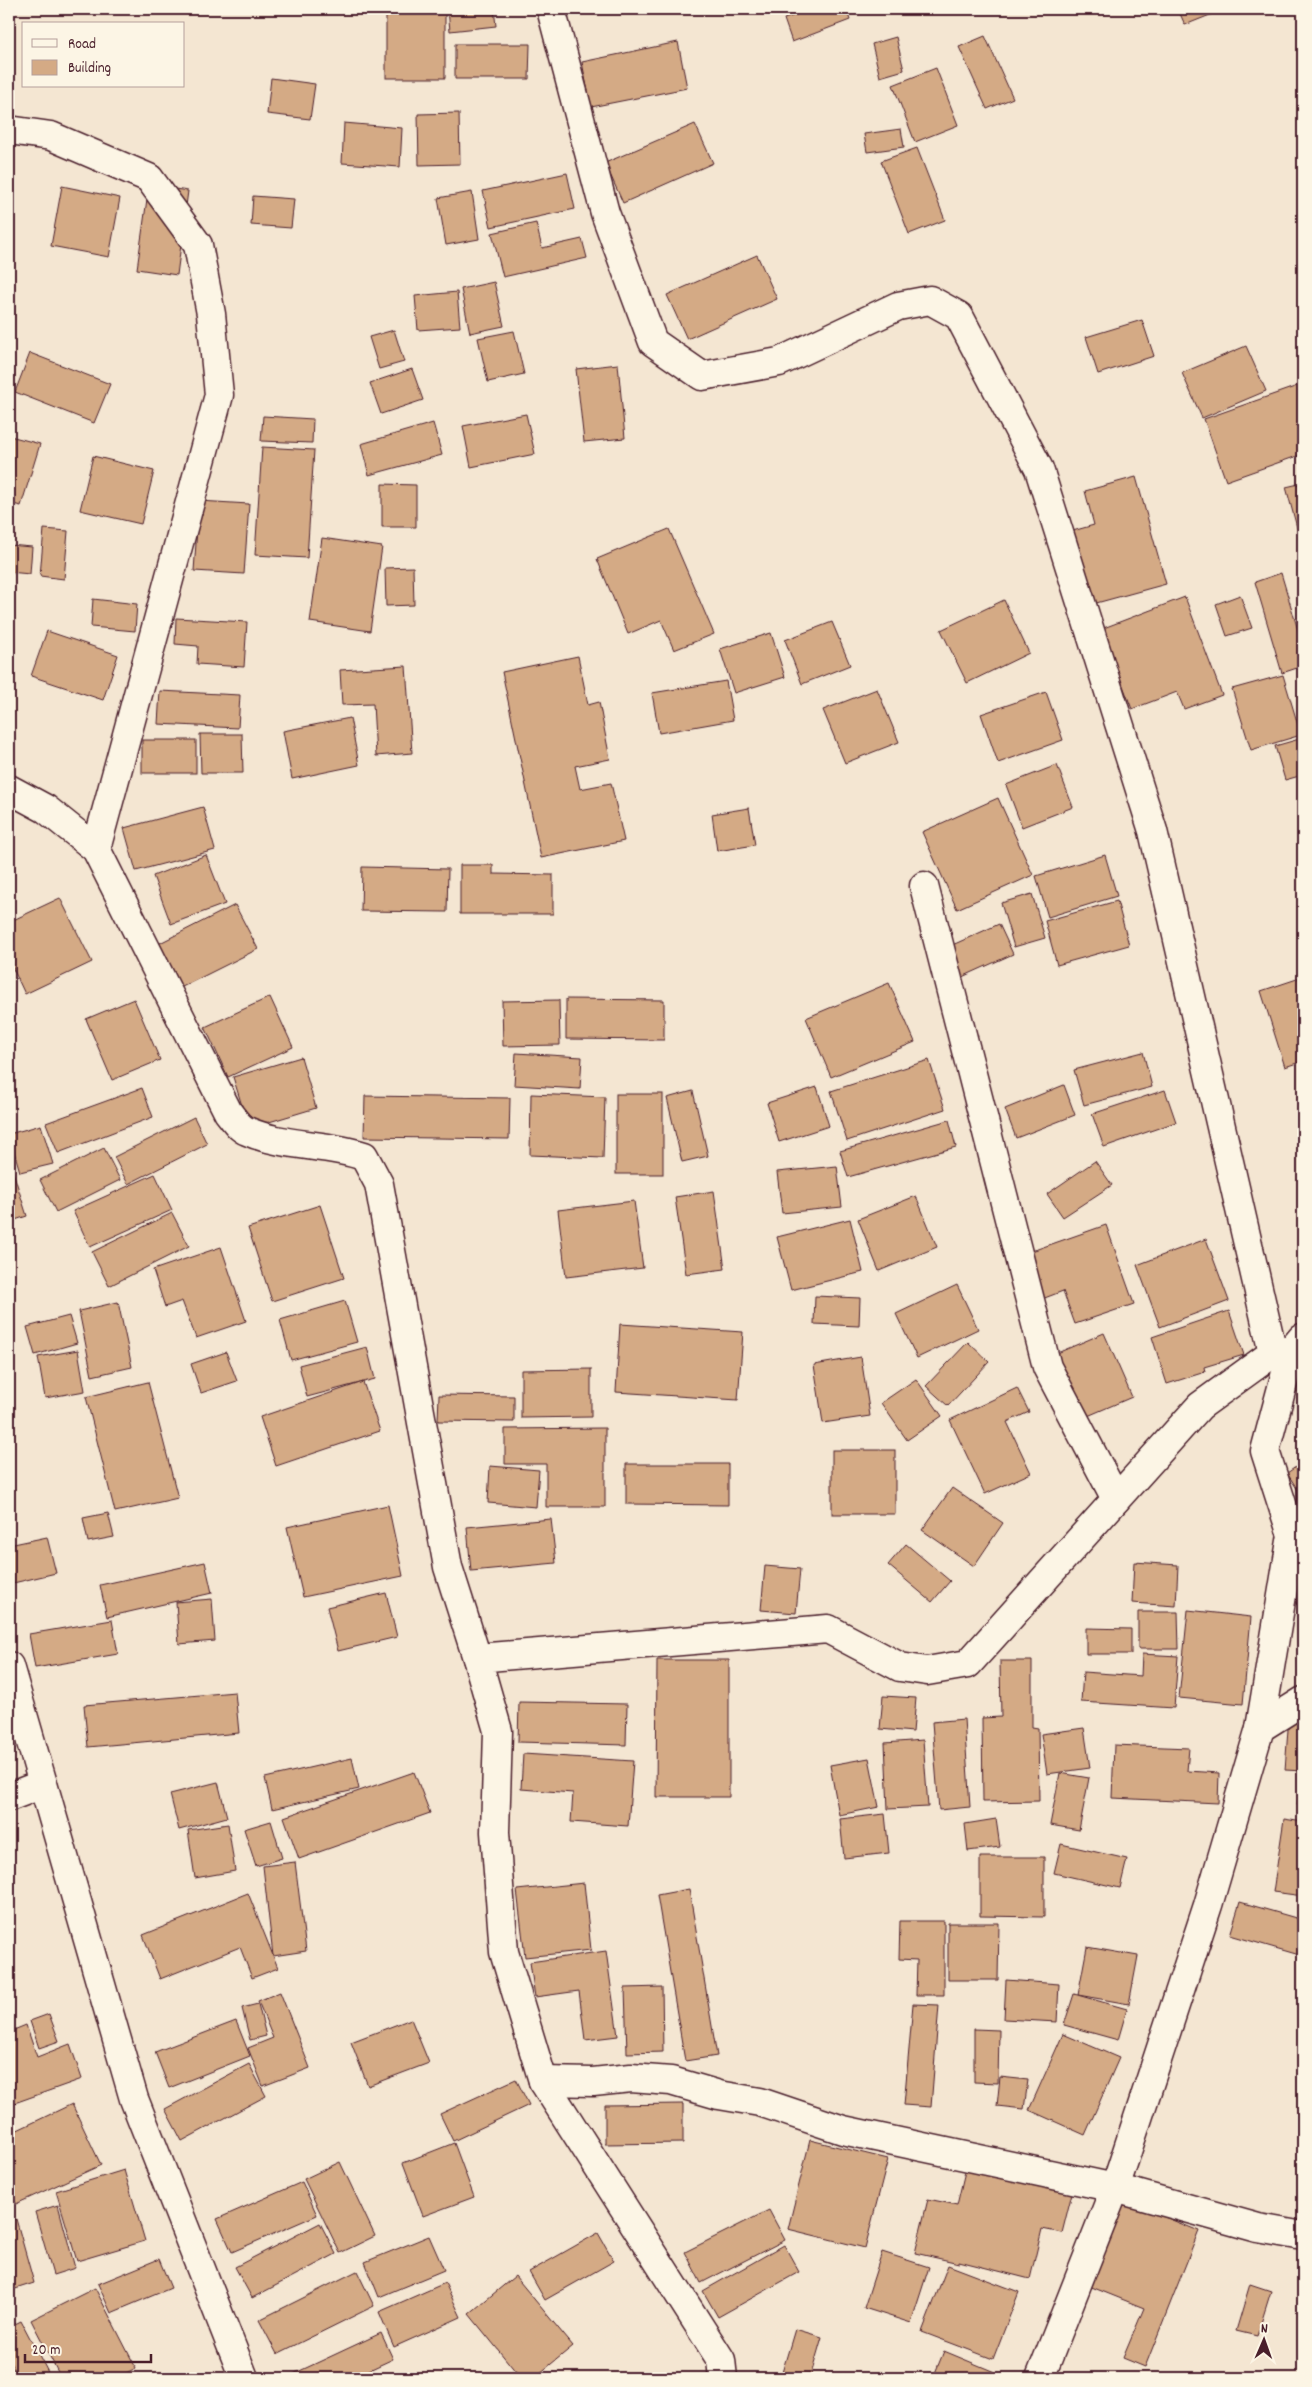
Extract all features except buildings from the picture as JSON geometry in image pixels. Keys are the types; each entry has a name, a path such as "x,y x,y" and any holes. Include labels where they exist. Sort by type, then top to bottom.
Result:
{"street":[{"path":"551,9 605,213 653,342 702,376 779,362 898,306 930,300 959,316 1039,469 1153,831 1289,1347 1265,1451 1292,1535 1260,1728 1208,1905 1115,2188 1040,2378"},
{"path":"9,130 51,136 149,178 198,245 211,314 219,395 96,849"},
{"path":"9,789 46,809 96,849 228,1112 245,1130 276,1140 342,1149 364,1156 379,1184 448,1568 498,1731 495,1832 504,1952 543,2081 721,2360 723,2378"},
{"path":"924,886 1047,1368 1116,1499"},
{"path":"477,1658 828,1629 900,1667 927,1671 968,1664 1200,1406 1289,1347"},
{"path":"9,1666 134,2099 244,2378"},
{"path":"1260,1728 1303,1701"},
{"path":"9,1798 43,1784"},
{"path":"543,2081 593,2082 631,2078 672,2081 719,2095 760,2102 843,2130 1115,2188 1258,2228 1303,2236"}]}
